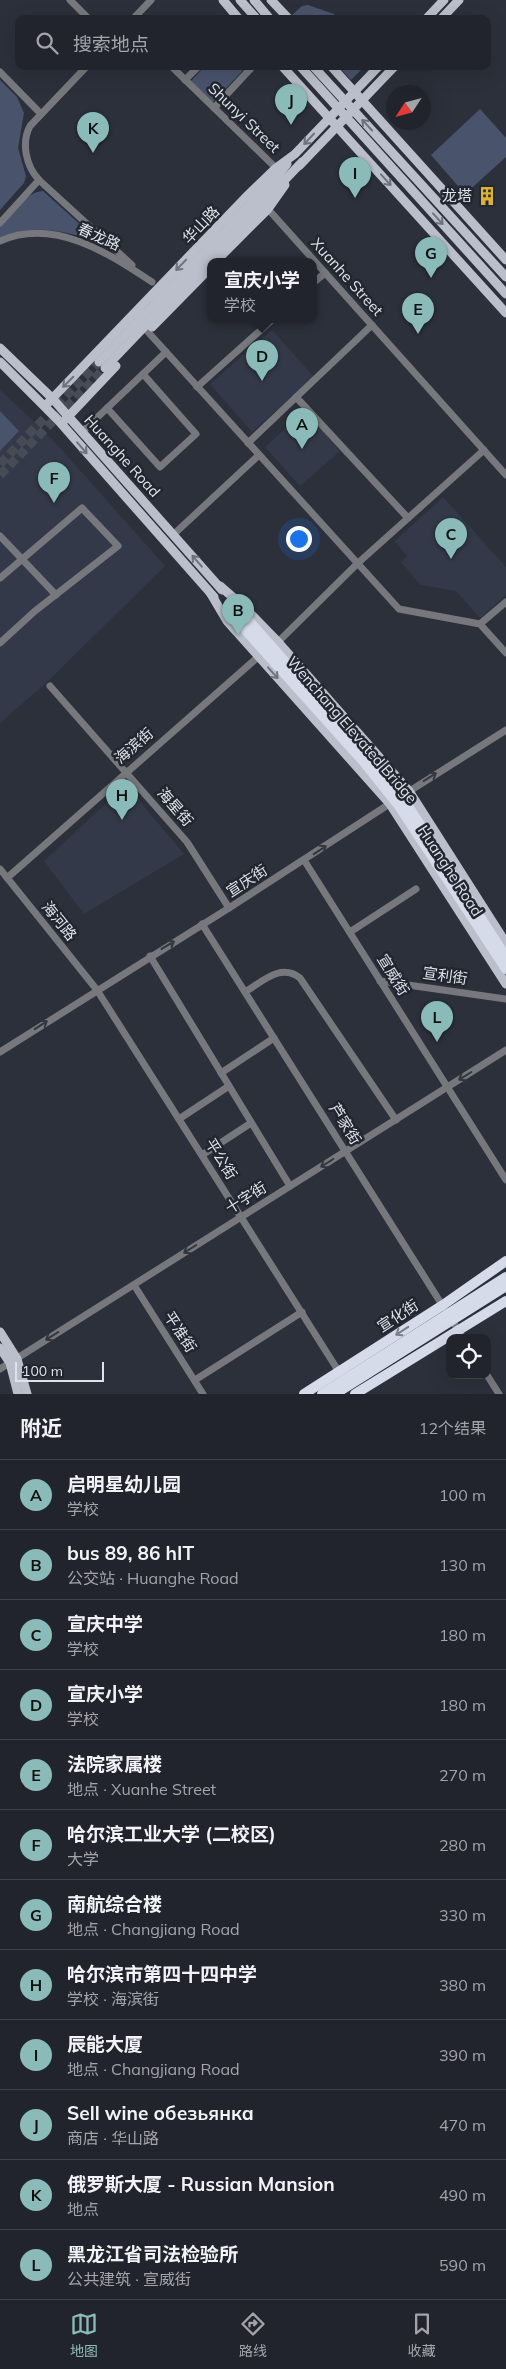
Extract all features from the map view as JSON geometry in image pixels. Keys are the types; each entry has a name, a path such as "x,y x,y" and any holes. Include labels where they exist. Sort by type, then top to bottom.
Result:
{"highway":[{"name":"Wenchang Elevated Bridge","path":"236,614 367,754 404,800 506,957"},
{"name":"Wenchang Elevated Bridge","path":"236,614 400,806 506,969"},
{"name":"宣化街","path":"304,1394 443,1305 464,1288 506,1261"},
{"path":"443,1305 504,1273"},
{"path":"322,1394 504,1273"},
{"path":"335,1394 506,1286"},
{"path":"460,1333 506,1294"},
{"path":"354,1394 460,1333 506,1301"}],"main road":[{"path":"223,0 236,15"},
{"path":"240,0 251,15"},
{"path":"254,0 267,15"},
{"path":"270,0 285,15"},
{"path":"430,15 444,0"},
{"path":"445,15 459,0"},
{"path":"286,70 506,313"},
{"path":"303,70 506,294"},
{"path":"317,70 506,277"},
{"path":"335,70 506,260"},
{"name":"华山路","path":"45,406 155,285 276,168 295,154 375,70"},
{"path":"207,258 391,70"},
{"path":"207,258 102,365 276,178 295,154"},
{"path":"219,258 268,208 302,162"},
{"path":"61,424 207,271"},
{"name":"Huanghe Road","path":"0,348 52,398 220,586 244,607 278,642 409,791 506,943"},
{"name":"Huanghe Road","path":"0,362 45,406 211,594 236,614"},
{"name":"Huanghe Road","path":"220,586 236,614"},
{"name":"Huanghe Road","path":"211,594 227,621 390,804 506,984"},
{"path":"0,1332 27,1394"},
{"path":"0,1348 13,1361 18,1394"}],"street":[{"path":"70,0 85,15"},
{"path":"137,15 151,0"},
{"path":"83,70 30,126 26,140 29,164 38,180 155,285"},
{"name":"Shunyi Street","path":"175,70 276,168"},
{"path":"185,80 195,70"},
{"path":"214,108 249,70"},
{"path":"0,72 41,114"},
{"path":"0,222 38,180"},
{"name":"Xuanhe Street","path":"268,208 313,258"},
{"name":"春龙路","path":"0,241 9,237 31,233 73,238 121,262 155,285"},
{"name":"Xuanhe Street","path":"317,263 506,475"},
{"path":"317,279 325,272"},
{"path":"197,388 269,323"},
{"path":"248,443 372,325"},
{"path":"148,332 399,609 480,624 506,653"},
{"path":"82,432 166,352"},
{"path":"107,408 160,467 196,434 143,374"},
{"path":"296,397 408,518"},
{"path":"278,642 358,563 484,450"},
{"path":"174,534 259,455"},
{"path":"0,578 82,508 118,546 56,595 0,643"},
{"path":"0,536 56,595"},
{"path":"480,624 506,602"},
{"name":"海滨街","path":"7,878 258,656"},
{"name":"海星街","path":"50,686 187,842 229,908"},
{"name":"宣庆街","path":"0,1052 506,730"},
{"name":"宣威街","path":"304,860 506,1180"},
{"name":"海河路","path":"0,869 97,990"},
{"path":"350,932 416,889"},
{"name":"芦家街","path":"202,924 460,1333"},
{"path":"150,956 290,1186"},
{"path":"245,992 282,970 292,971 300,978 396,1120"},
{"name":"宣利街","path":"380,981 506,999"},
{"name":"平公街","path":"97,990 354,1394"},
{"path":"221,1073 274,1038"},
{"name":"十字街","path":"0,1369 506,1050"},
{"path":"179,1119 229,1086"},
{"path":"202,1155 251,1123"},
{"name":"平准街","path":"134,1285 203,1394"},
{"path":"195,1380 302,1312"},
{"path":"490,1379 499,1394"}],"shaded area":[{"path":"308,5 335,15 292,15 302,6"},
{"path":"201,70 243,70 213,102 191,81"},
{"path":"342,70 361,70 351,80"},
{"path":"0,80 17,97 24,113 18,148 26,176 24,183 0,210"},
{"name":"龙塔","path":"480,109 506,138 506,157 465,194 431,155"},
{"path":"43,191 95,238 93,240 58,231 35,230 0,238 0,226 14,210 30,195"},
{"path":"272,330 314,377 252,432 210,384"},
{"path":"0,390 52,439 165,566 46,683 0,723"},
{"path":"0,411 19,431 0,451"},
{"path":"305,411 340,451 300,486 265,447"},
{"path":"443,497 506,567 506,595 480,618 456,591 421,585 401,562 407,556 395,541"},
{"path":"126,785 184,854 84,914 44,861"}],"tunnel":[{"path":"0,464 99,362"},
{"path":"0,475 105,368"}],"place":[{"name":"Sell wine обезьянка","path":"291,125"},
{"name":"俄罗斯大厦 - Russian Mansion","path":"93,153"},
{"name":"龙塔","path":"487,196"},
{"name":"辰能大厦","path":"355,198"},
{"name":"南航综合楼","path":"431,278"},
{"name":"法院家属楼","path":"418,334"},
{"name":"宣庆小学","path":"262,381"},
{"name":"启明星幼儿园","path":"302,449"},
{"name":"哈尔滨工业大学 (二校区)","path":"54,503"},
{"name":"宣庆中学","path":"451,559"},
{"name":"bus 89, 86 hIT","path":"238,635"},
{"name":"哈尔滨市第四十四中学","path":"122,820"},
{"name":"黑龙江省司法检验所","path":"437,1042"}]}
